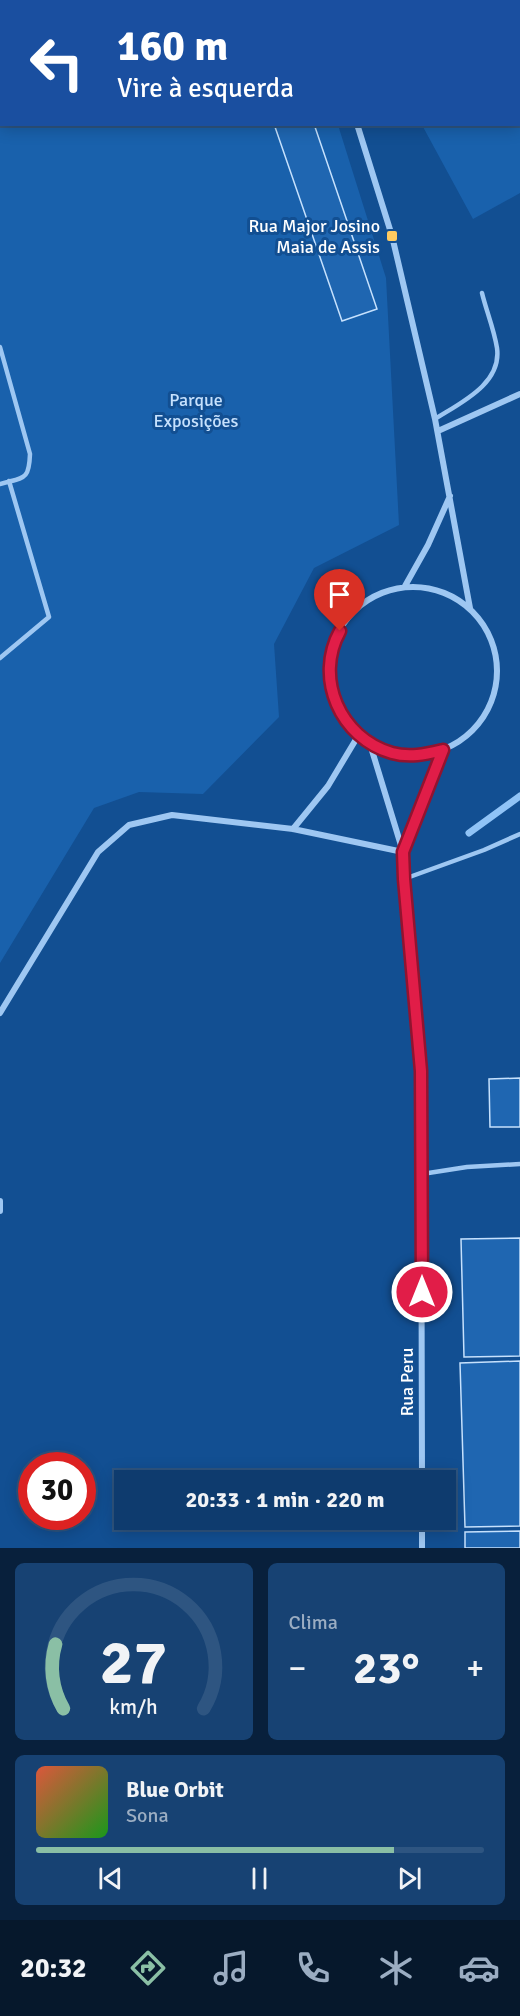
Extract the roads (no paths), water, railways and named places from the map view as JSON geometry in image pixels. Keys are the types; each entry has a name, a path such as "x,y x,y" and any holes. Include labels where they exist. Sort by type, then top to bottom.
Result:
{"street":[{"path":"358,126 392,236 438,430 470,608"},
{"path":"438,430 520,394"},
{"path":"405,586 428,545 450,496"},
{"path":"405,586 440,590 470,608 488,631 497,658 497,687 487,714 468,736 443,750 419,756 393,754 358,736 338,710 329,678 332,645 348,616 373,596 405,586"},
{"path":"293,829 328,786 358,736"},
{"name":"Rua Peru","path":"370,744 403,852 421,1071 422,1470"},
{"name":"Rua Peru","path":"403,852 443,750"},
{"path":"0,1013 98,852 129,825 172,816 293,829 403,852"},
{"path":"0,1201 0,1211"},
{"path":"422,1530 422,1548"}],"lane":[{"path":"435,419 471,396 486,383 495,368 497,349 482,293"},
{"path":"0,347 30,453 29,470 25,476 0,484"},
{"path":"0,658 49,617 9,481"},
{"path":"404,879 484,850 520,834"},
{"path":"422,1174 467,1167 520,1164"}],"waterway":[{"path":"469,833 520,796"}],"place":[{"name":"Rua Major Josino Maia de Assis","path":"392,236"}],"park label":[{"name":"Parque Exposições","path":"196,410"}]}
